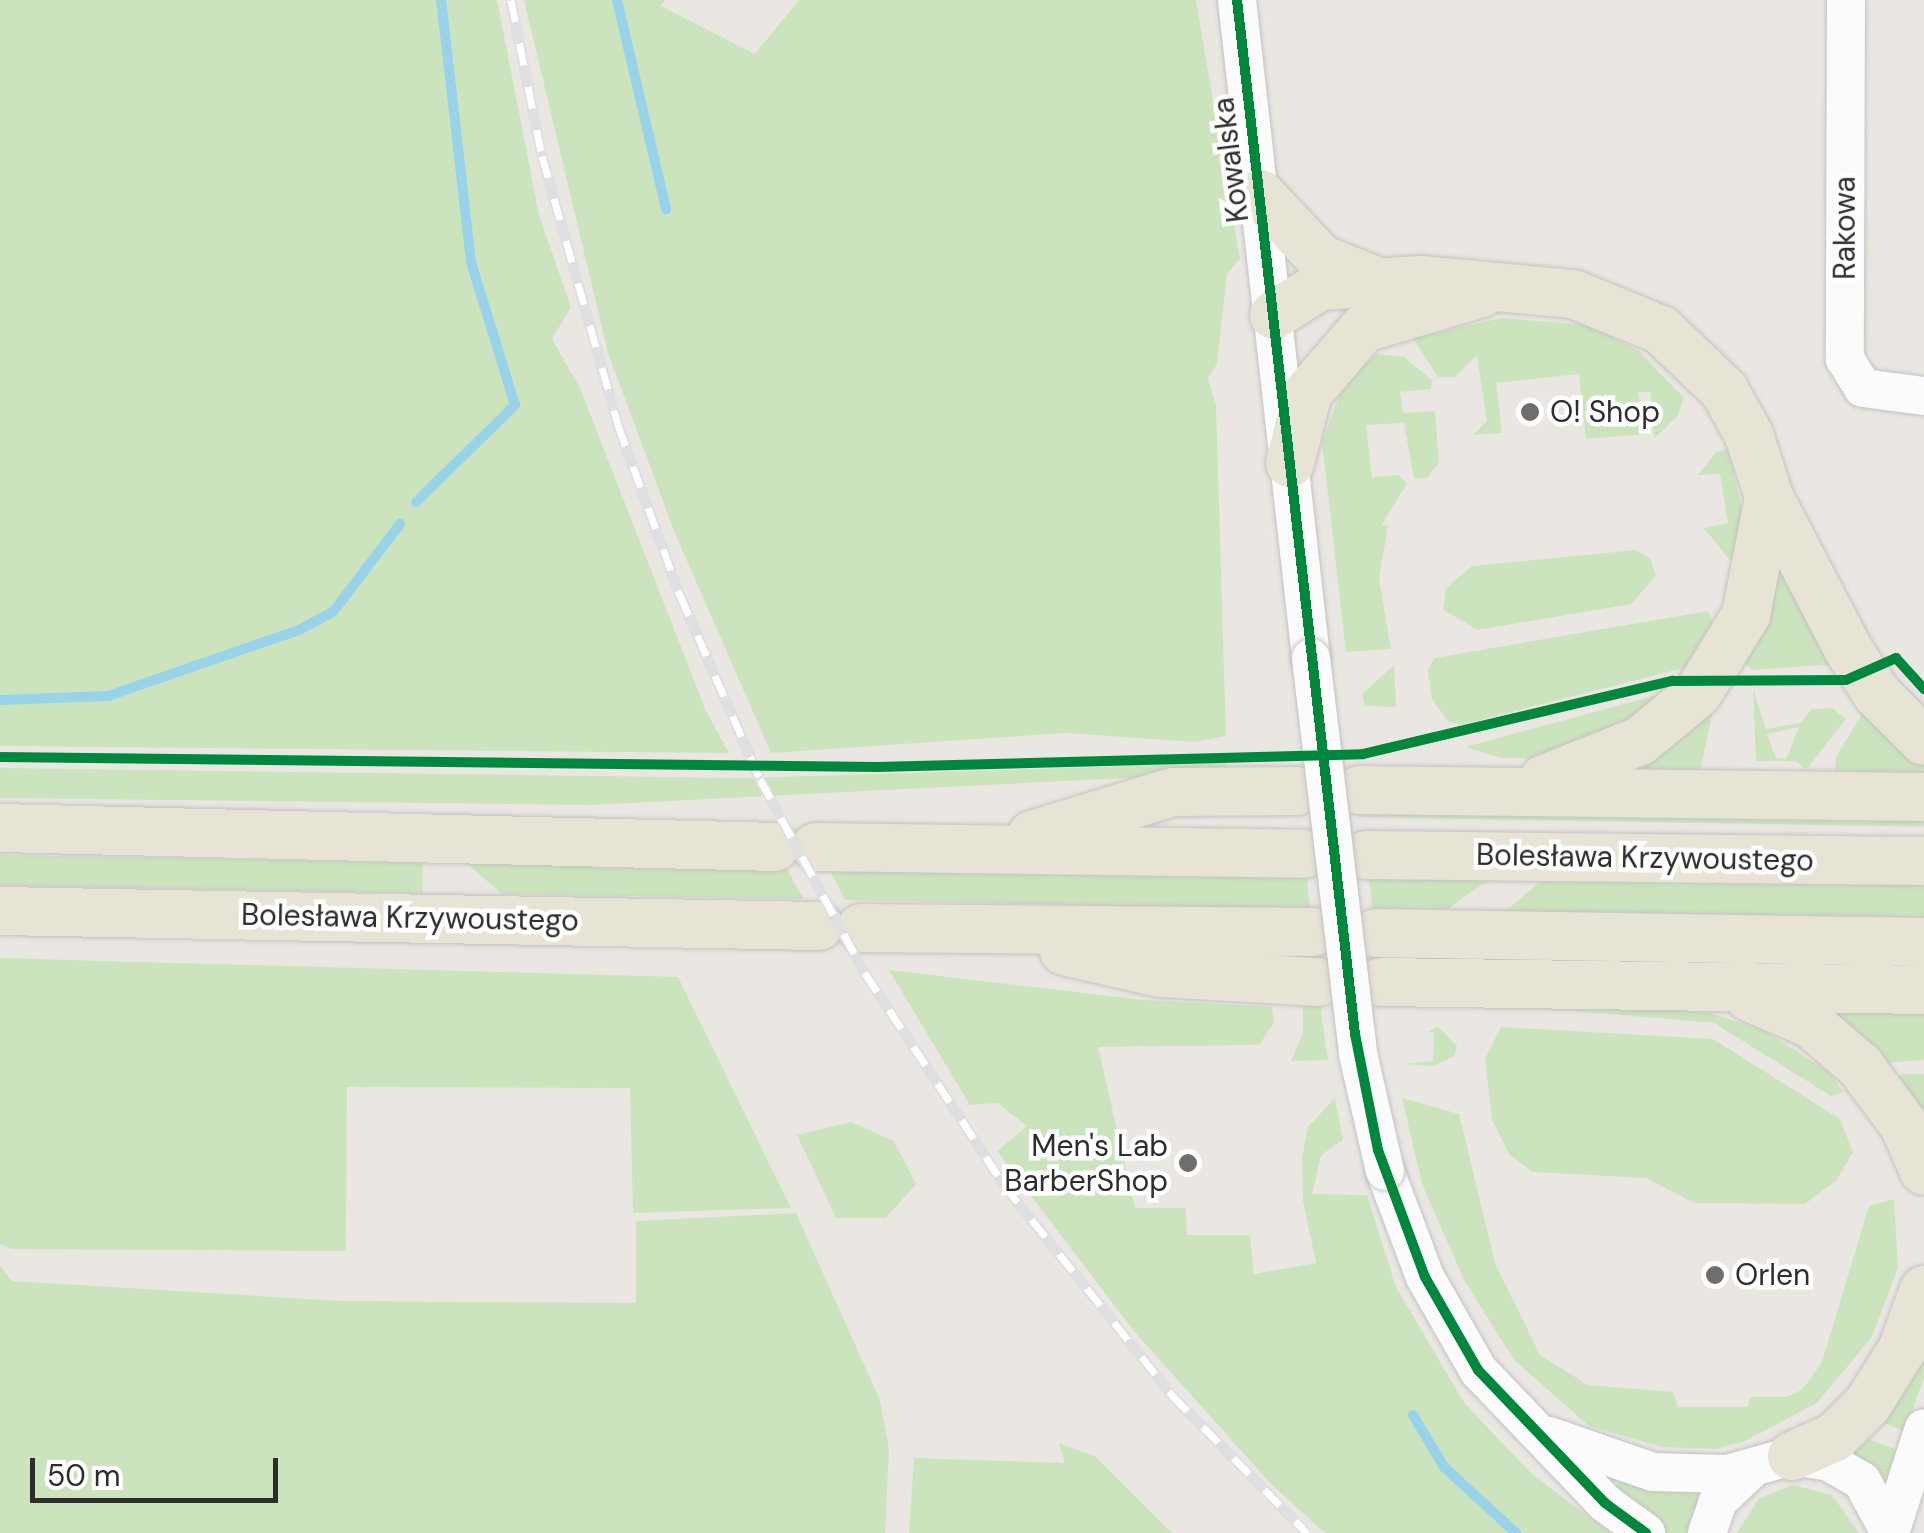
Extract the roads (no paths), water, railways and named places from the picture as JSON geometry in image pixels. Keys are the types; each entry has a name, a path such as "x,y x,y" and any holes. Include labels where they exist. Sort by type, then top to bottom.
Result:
{"main road":[{"path":"1260,194 1321,258 1374,280"},
{"path":"1274,315 1320,286 1374,280 1494,290 1546,290 1600,301 1677,342 1739,416 1769,497 1862,672 1924,742"},
{"path":"1290,463 1308,393 1364,328 1494,290"},
{"path":"1514,790 1640,741 1698,693 1746,615 1769,497"},
{"path":"992,847 1173,792 1297,790"},
{"path":"1359,790 1924,797"},
{"path":"0,828 796,847 1304,854"},
{"name":"Bolesława Krzywoustego","path":"1366,854 1924,860"},
{"name":"Bolesława Krzywoustego","path":"0,911 983,932 1313,932"},
{"path":"983,932 1160,973 1318,982"},
{"path":"1376,934 1924,942"},
{"path":"1381,982 1924,990"},
{"path":"1722,988 1791,1012 1845,1051 1894,1110 1924,1171"},
{"path":"1774,1461 1835,1437 1868,1404 1903,1348 1924,1290"}],"street":[{"name":"Kowalska","path":"1237,0 1358,1054 1384,1171 1448,1321 1478,1370 1521,1420 1605,1503 1646,1533"},
{"name":"Rakowa","path":"1846,0 1844,359 1862,388 1924,396"},
{"path":"1521,1420 1572,1448 1636,1468 1716,1475 1774,1461 1829,1462 1862,1481 1890,1533"},
{"path":"1890,1533 1924,1428"},
{"path":"1706,1533 1718,1501 1774,1461"}],"waterway":[{"path":"416,502 515,405 471,262 441,0"},
{"path":"617,0 666,209"},
{"path":"0,700 108,696 299,630 333,612 400,524"},
{"path":"1413,1415 1444,1467 1516,1533"}],"railway":[{"path":"511,0 542,156 618,425 680,595 760,779 865,973 1004,1185 1172,1395 1307,1533"}],"place":[{"name":"O! Shop","path":"1530,412"},
{"name":"Men's Lab BarberShop","path":"1188,1163"},
{"name":"Orlen","path":"1715,1275"}]}
